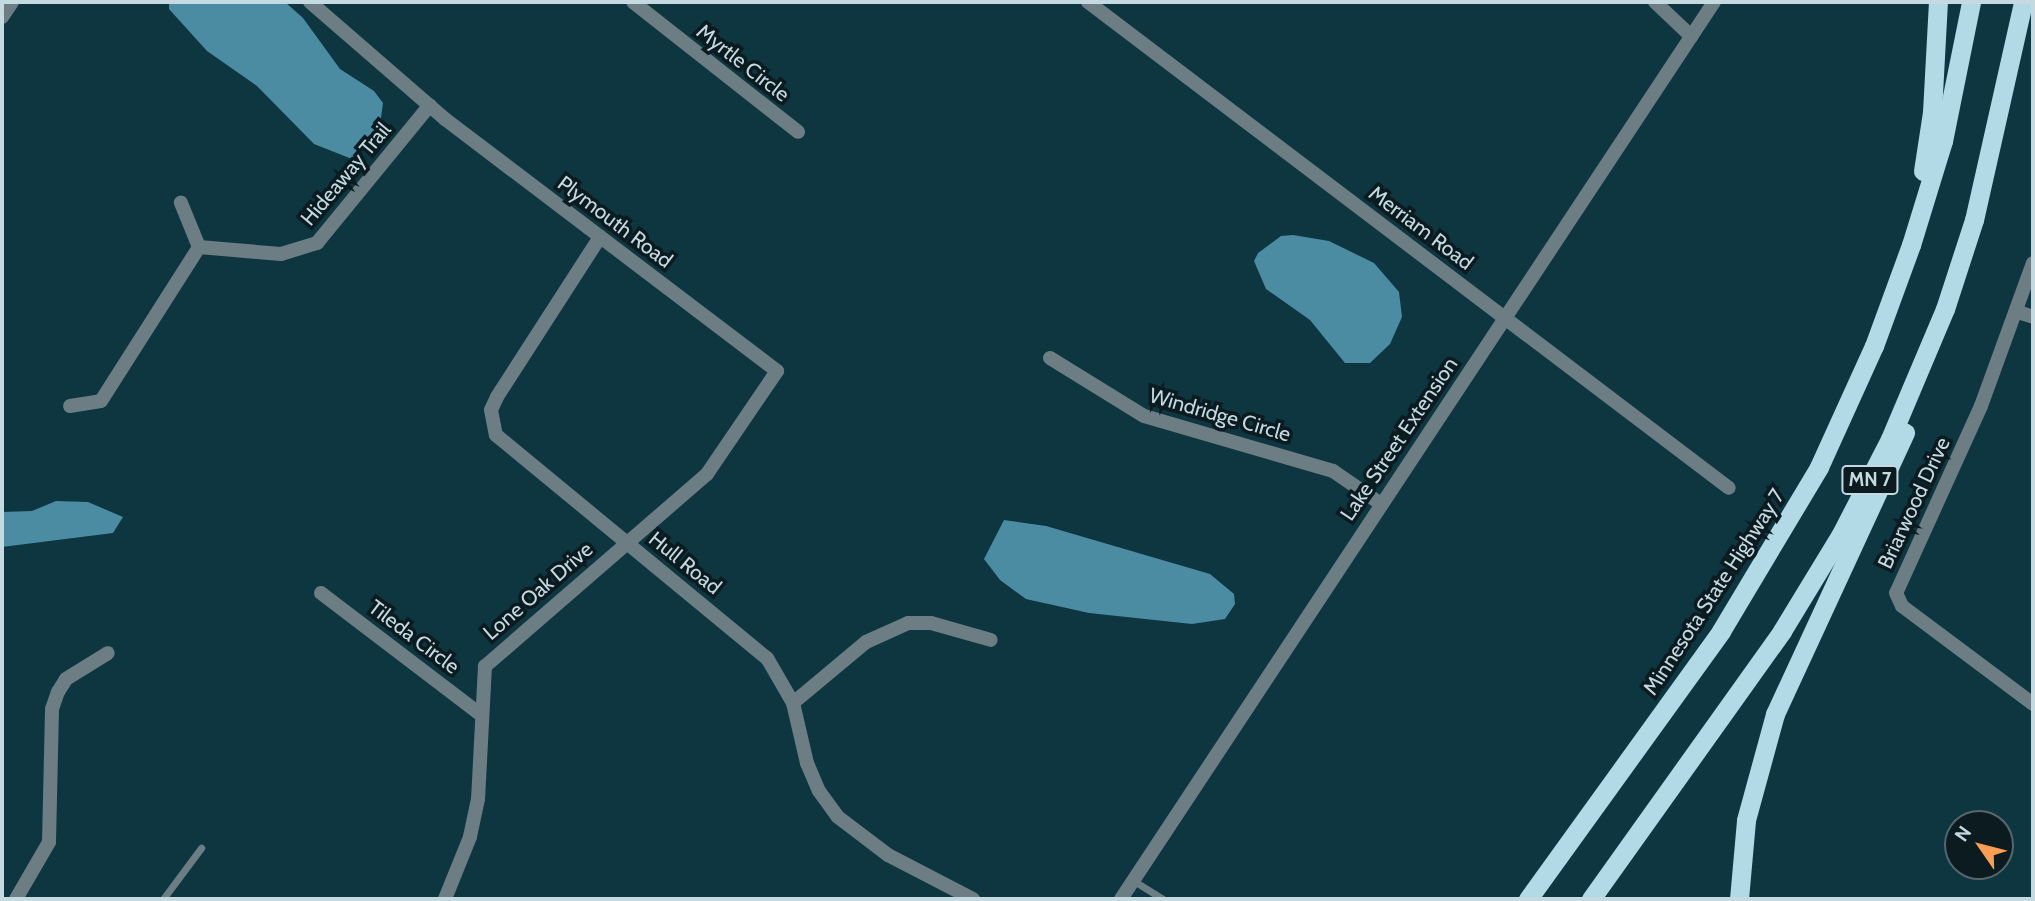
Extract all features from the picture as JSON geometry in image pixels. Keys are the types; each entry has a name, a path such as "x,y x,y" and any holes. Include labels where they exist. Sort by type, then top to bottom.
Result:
{"highway":[{"path":"1896,290 1926,157 1938,2"},
{"name":"Minnesota State Highway 7","path":"1528,899 1763,566 1851,400 1896,290 1943,141 1971,2"},
{"name":"MN 7","path":"1591,899 1746,684 1813,581 1890,439 1945,309 1989,169 2023,2"},
{"path":"1739,899 1746,820 1775,714 1901,447 1945,309"}],"street":[{"path":"2,17 12,2"},
{"name":"Plymouth Road","path":"310,2 430,105 777,371"},
{"name":"Myrtle Circle","path":"633,2 798,132"},
{"name":"Merriam Road","path":"1088,2 1729,488"},
{"path":"1655,2 1690,36"},
{"name":"Lake Street Extension","path":"1121,899 1714,2"},
{"name":"Hideaway Trail","path":"199,247 281,254 317,243 430,105"},
{"path":"71,406 101,401 199,247 181,203"},
{"name":"Hull Road","path":"600,237 497,397 491,423 504,444 767,658 793,703 807,763 819,791 838,817 888,855 973,899"},
{"name":"Briarwood Drive","path":"2033,263 2018,312 1981,406 1896,593 1902,606 2033,704"},
{"path":"2018,312 2033,317"},
{"name":"Windridge Circle","path":"1050,358 1144,416 1333,471 1381,504"},
{"name":"Lone Oak Drive","path":"445,899 470,837 478,799 481,680 494,656 707,474 777,371"},
{"name":"Tileda Circle","path":"321,593 481,715"},
{"path":"793,703 866,642 908,623 932,623 991,640"},
{"path":"16,899 49,842 52,709 58,692 66,678 108,653"}],"lane":[{"path":"163,899 201,848"},
{"path":"1133,880 1163,899"}],"water":[{"path":"169,2 285,2 303,18 340,69 374,91 383,103 380,125 352,159 314,144 257,86 207,51 169,9"},
{"path":"1293,235 1329,241 1374,263 1399,292 1402,317 1390,344 1370,363 1345,363 1310,320 1266,289 1254,261 1258,253 1281,236"},
{"path":"56,501 88,502 123,517 113,533 2,547 2,512 32,511"},
{"path":"1004,520 1046,526 1210,574 1234,594 1235,604 1225,619 1192,624 1089,613 1026,599 1000,580 984,559"}]}
